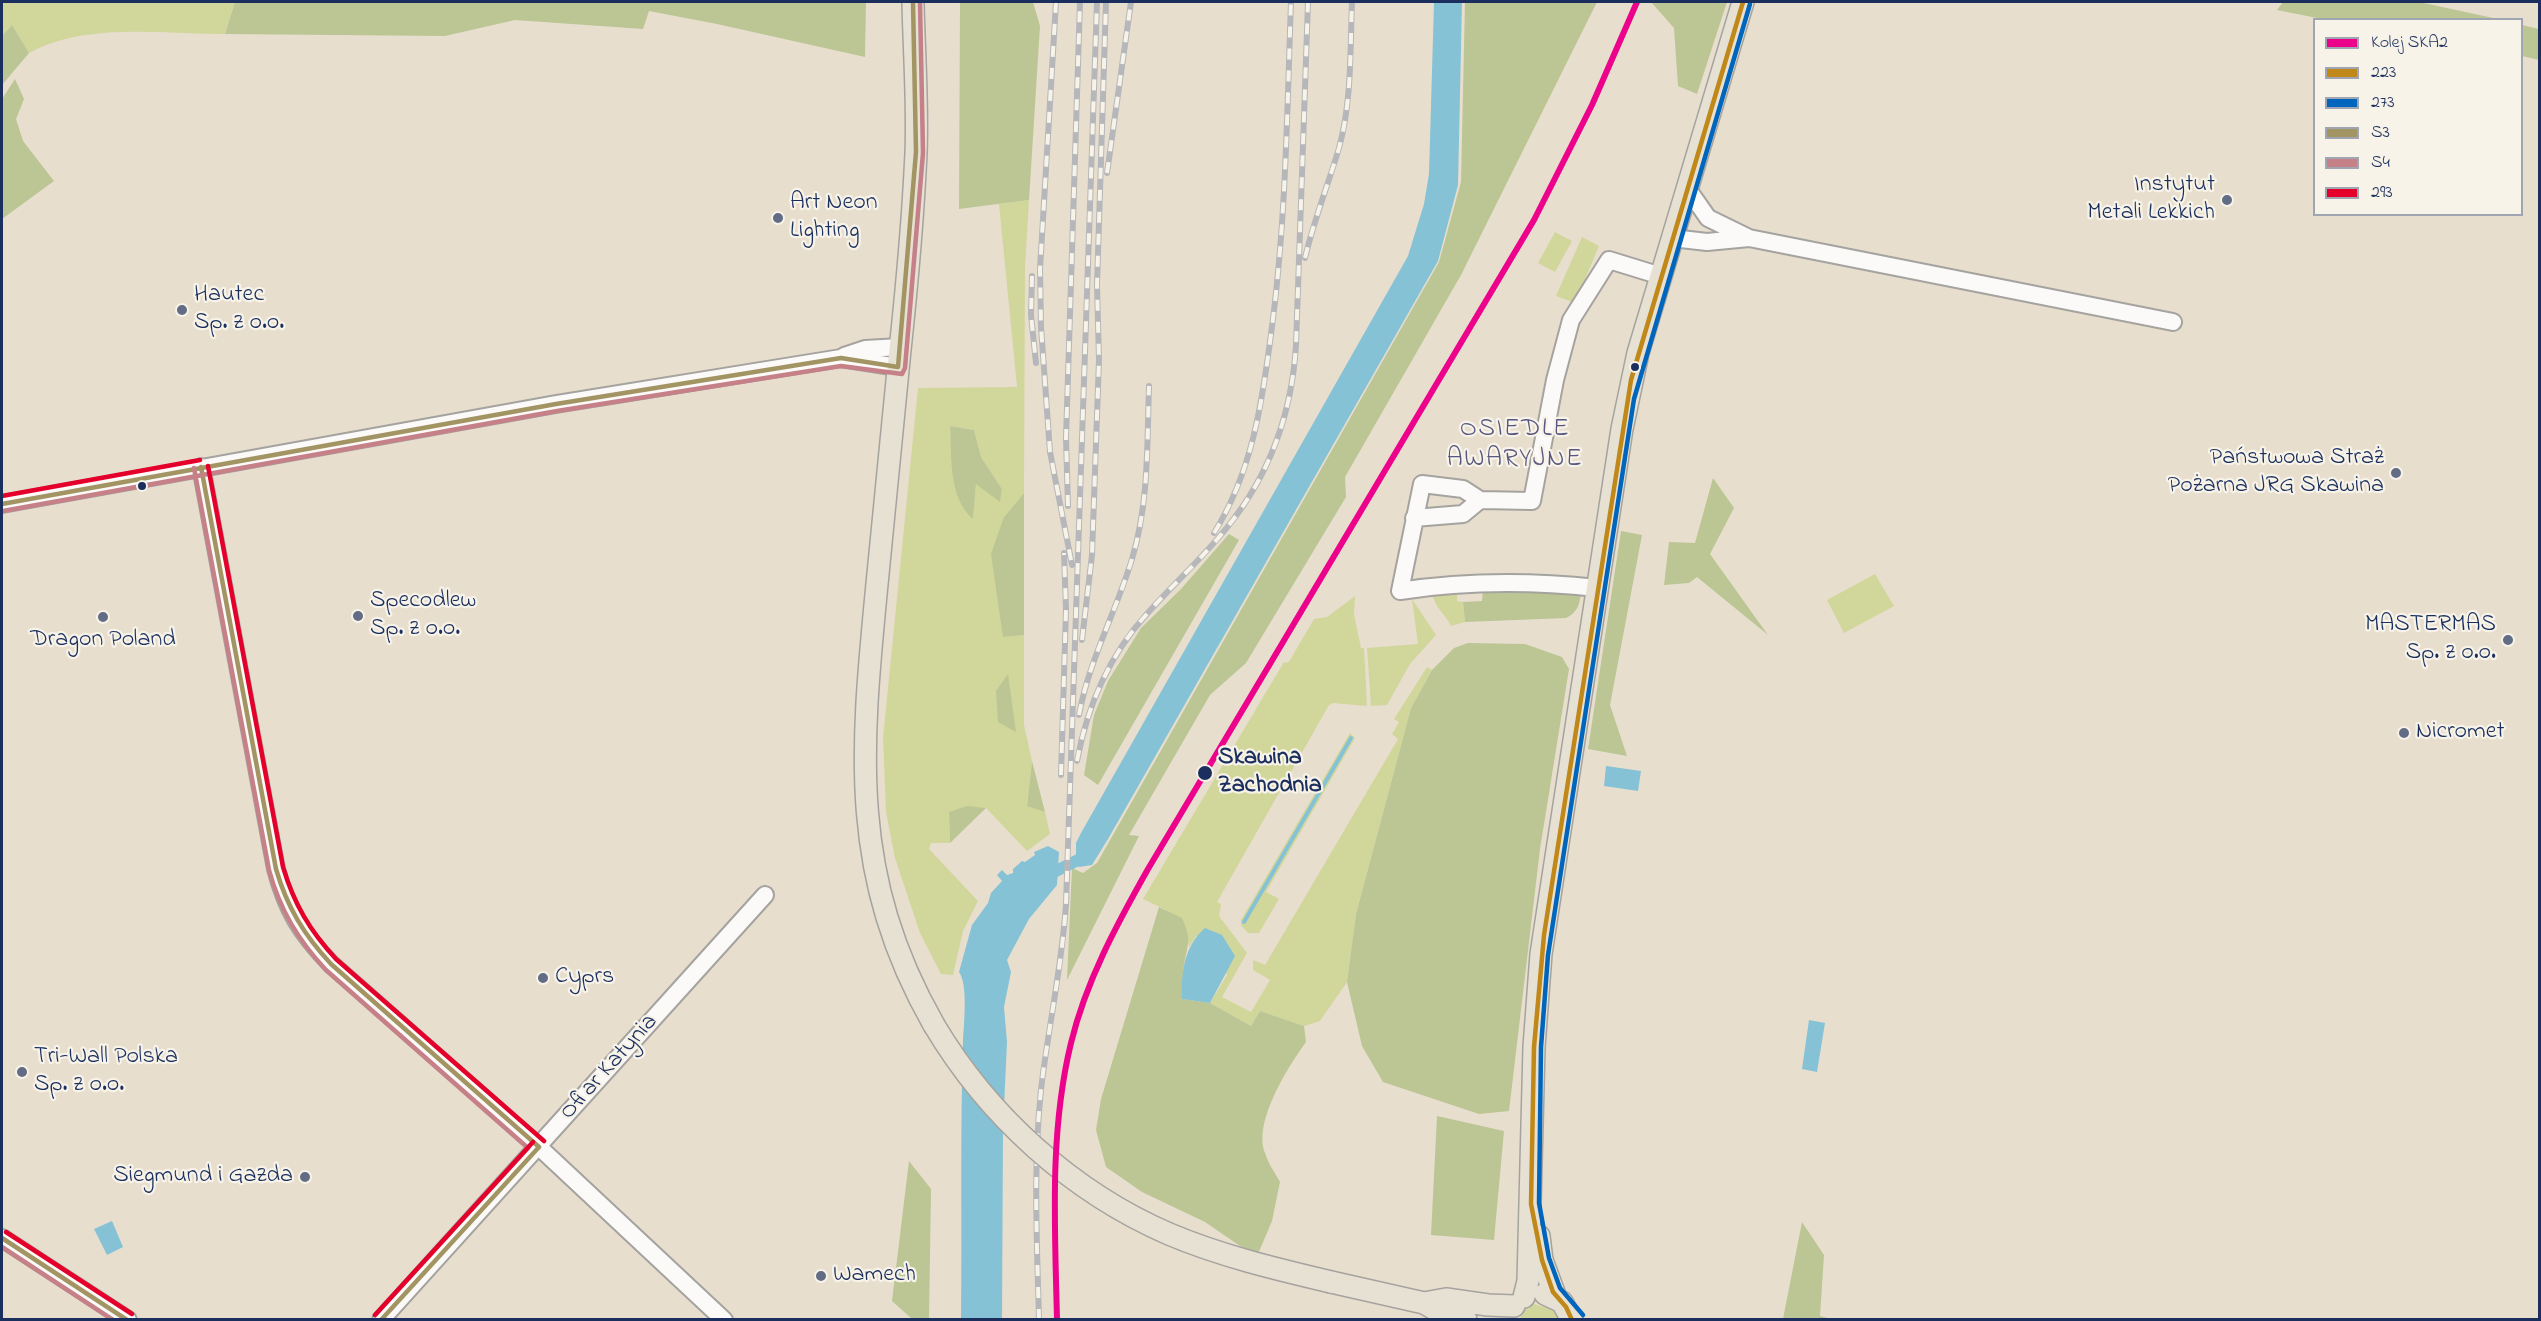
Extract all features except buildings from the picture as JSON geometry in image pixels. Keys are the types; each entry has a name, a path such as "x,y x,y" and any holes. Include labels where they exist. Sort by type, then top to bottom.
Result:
{"main road":[{"path":"913,2 916,152 865,712 864,790 875,874 903,964 934,1025 970,1079 1010,1124 1056,1165 1120,1209 1167,1233 1240,1259 1424,1303 1457,1318"},
{"path":"1515,1308 1528,1281 1534,1047 1539,975 1627,398 1672,237 1743,2"},
{"path":"1531,1204 1542,1260 1568,1313"},
{"path":"1424,1303 1446,1299 1515,1308 1537,1294 1568,1313"}],"street":[{"path":"1687,188 1708,218"},
{"path":"1679,216 1708,218 1749,238 2173,322"},
{"path":"1672,237 1707,242 1749,238"},
{"path":"1597,588 1538,584 1441,584 1400,591 1422,484 1463,489 1480,500 1532,501 1555,380 1571,320 1609,260 1661,276"},
{"path":"2,504 556,404 841,358 899,357"},
{"path":"201,467 276,869 293,919 310,942 332,964 539,1147 724,1320"},
{"path":"1414,518 1463,514 1480,500"},
{"name":"Ofiar Katynia","path":"381,1320 765,895"},
{"path":"2,1238 128,1320"}],"green space":[{"path":"2,2 235,2 225,34 99,33 51,43 29,53 12,25 2,36"},
{"path":"235,2 866,2 865,57 649,11 643,29 515,20 445,36 225,34"},
{"path":"960,2 1033,2 1040,26 1029,200 959,209"},
{"path":"1465,2 1597,2 1461,275 1345,477 1346,497 1246,663 1210,695 1129,835 1139,836 1067,980 1072,868 1083,873 1097,863 1439,262 1461,182"},
{"path":"1651,2 1727,2 1697,94 1678,86 1674,28"},
{"path":"2283,2 2419,2 2493,18 2317,18 2277,10"},
{"path":"12,25 29,53 2,85 2,36"},
{"path":"2523,25 2539,29 2539,60 2523,56"},
{"path":"15,79 24,99 16,119 23,141 54,181 2,219 2,99"},
{"path":"1029,200 1025,267 1024,493 1004,517 1003,637 1024,635 1024,725 1032,761 1027,805 1045,812 1050,834 1027,851 986,808 949,812 950,843 931,843 929,849 978,901 963,931 953,975 941,974 920,933 895,858 886,812 883,738 918,388 1017,387 999,204","holes":["950,426 974,430 981,457 1002,489 1000,501 976,483 973,518 954,483"]},
{"path":"1555,232 1572,241 1555,272 1538,263"},
{"path":"1582,237 1599,246 1575,303 1556,296"},
{"path":"950,426 974,430 981,457 1002,489 1000,502 976,484 973,519 959,500 955,488"},
{"path":"1713,478 1734,508 1710,554 1768,635 1697,577 1689,583 1664,585 1669,542 1695,543"},
{"path":"1024,493 1024,635 1003,637 991,554 1004,517"},
{"path":"1621,531 1642,535 1610,705 1627,756 1588,749"},
{"path":"1229,534 1239,540 1098,785 1084,775 1094,715 1108,681 1141,628 1181,589"},
{"path":"1875,574 1894,606 1844,633 1827,600"},
{"path":"1457,589 1457,601 1463,602 1465,622 1451,626 1435,603 1432,594"},
{"path":"1483,589 1581,591 1578,607 1566,618 1465,622 1463,602 1482,601"},
{"path":"1355,596 1354,614 1361,648 1364,648 1367,706 1333,703 1329,705 1217,902 1221,904 1219,916 1247,953 1222,997 1251,1012 1270,980 1253,970 1253,960 1265,965 1398,739 1392,734 1399,722 1394,719 1427,667 1432,670 1411,708 1356,914 1347,982 1320,1021 1304,1026 1260,1011 1251,1026 1210,1003 1227,975 1196,936 1189,947 1184,927 1180,921 1168,911 1143,899 1284,662 1287,663 1290,660 1314,619 1327,617"},
{"path":"1412,599 1436,635 1410,664 1387,705 1371,706 1367,648 1418,644"},
{"path":"1468,643 1525,644 1562,657 1569,669 1540,849 1509,1111 1479,1114 1383,1082 1362,1046 1347,982 1356,914 1411,708 1432,670 1454,648"},
{"path":"1008,674 1016,732 998,722 996,691"},
{"path":"1350,733 1355,738 1266,892 1279,899 1259,933 1248,933 1241,925 1241,920"},
{"path":"1032,761 1045,812 1027,806"},
{"path":"967,806 986,808 950,843 949,812"},
{"path":"1159,907 1182,918 1187,932 1183,999 1210,1003 1251,1026 1260,1011 1304,1026 1306,1042 1274,1095 1264,1126 1265,1153 1280,1182 1272,1221 1258,1254 1240,1246 1205,1222 1142,1192 1106,1167 1096,1130 1101,1099"},
{"path":"1437,1116 1504,1131 1494,1240 1431,1235"},
{"path":"909,1161 931,1189 929,1319 912,1319 892,1301"},
{"path":"1802,1222 1824,1255 1820,1316 1831,1319 1783,1319"},
{"path":"1534,1304 1552,1309 1559,1320 1519,1320 1525,1309"}],"water":[{"path":"1434,2 1462,2 1458,185 1438,261 1108,839 1092,865 1079,867 1076,864 1076,843 1081,833 1408,256 1424,204 1429,174"},
{"path":"1606,766 1641,771 1638,791 1604,786"},
{"path":"1048,846 1059,852 1057,885 1029,919 1007,960 1011,972 1004,1007 1007,1042 1003,1129 1002,1319 961,1319 965,1004 964,985 959,972 972,925 988,903 991,893 1002,881 997,875 1002,870 1007,875 1013,873 1013,869 1022,861 1025,862 1035,855 1034,852"},
{"path":"1205,928 1222,935 1235,956 1210,1003 1182,999 1185,960 1192,943"},
{"path":"1809,1020 1825,1023 1817,1072 1802,1069"},
{"path":"112,1221 123,1247 107,1255 94,1229"}],"waterway":[{"path":"1244,922 1351,738"},
{"path":"1046,876 1090,854"}],"railway":[{"path":"1056,2 1040,269 1041,327 1050,452 1072,565"},
{"path":"1068,506 1066,438 1080,2"},
{"path":"1039,1320 1037,1148 1041,1090 1066,904 1097,2"},
{"path":"1082,640 1092,555 1099,360 1097,285 1106,2"},
{"path":"1107,173 1131,2"},
{"path":"1214,533 1238,486 1246,462 1259,412 1268,360 1283,210 1291,2"},
{"path":"1077,761 1093,702 1121,648 1146,615 1229,525 1257,484 1277,440 1290,394 1296,345 1308,2"},
{"path":"1305,258 1343,130 1350,75 1352,2"},
{"path":"1032,276 1031,315 1036,363"},
{"path":"1079,715 1089,675 1126,579 1138,538 1146,473 1149,386"},
{"path":"1061,775 1066,609 1064,553"}],"rail line":[{"name":"SKA2","path":"1057,1320 1055,1181 1059,1111 1071,1043 1094,975 1148,869 1534,220 1592,105 1637,2"}],"transit line":[{"name":"S3","path":"2,504 556,404 841,358 898,367 916,152 913,2"},
{"name":"S4","path":"3,511 557,411 841,366 902,374 905,368 923,153 920,2"},
{"name":"223","path":"1572,1320 1566,1307 1553,1292 1542,1260 1531,1204 1534,1047 1544,935 1631,380 1743,2"},
{"name":"273","path":"1583,1315 1560,1288 1549,1258 1539,1203 1541,1047 1548,955 1634,399 1750,4"},
{"name":"293","path":"2,496 200,460"},
{"name":"293","path":"208,466 283,867 292,893 318,938 336,959 544,1141"},
{"name":"S3","path":"201,467 276,869 291,908 305,931 331,964 539,1147 381,1320"},
{"name":"S4","path":"194,468 269,870 284,911 299,936 326,970 528,1148 375,1315"},
{"name":"293","path":"375,1315 533,1142"},
{"name":"293","path":"6,1232 132,1314"},
{"name":"S3","path":"2,1238 127,1320"},
{"name":"S4","path":"2,1247 113,1320"}],"place":[{"name":"Instytut Metali Lekkich","path":"2227,200"},
{"name":"Art Neon Lighting","path":"778,218"},
{"name":"Hautec Sp. z o.o.","path":"182,310"},
{"name":"Państwowa Straż Pożarna JRG Skawina","path":"2396,473"},
{"name":"Specodlew Sp. z o.o.","path":"358,616"},
{"name":"Dragon Poland","path":"103,617"},
{"name":"MASTERMAS Sp. z o.o.","path":"2508,640"},
{"name":"Nicromet","path":"2404,733"},
{"name":"Skawina Zachodnia","path":"1205,773"},
{"name":"Cyprs","path":"543,978"},
{"name":"Tri-Wall Polska Sp. z o.o.","path":"22,1072"},
{"name":"Siegmund i Gazda","path":"305,1177"},
{"name":"Wamech","path":"821,1276"}],"district":[{"name":"OSIEDLE AWARYJNE","path":"1515,446"}]}
